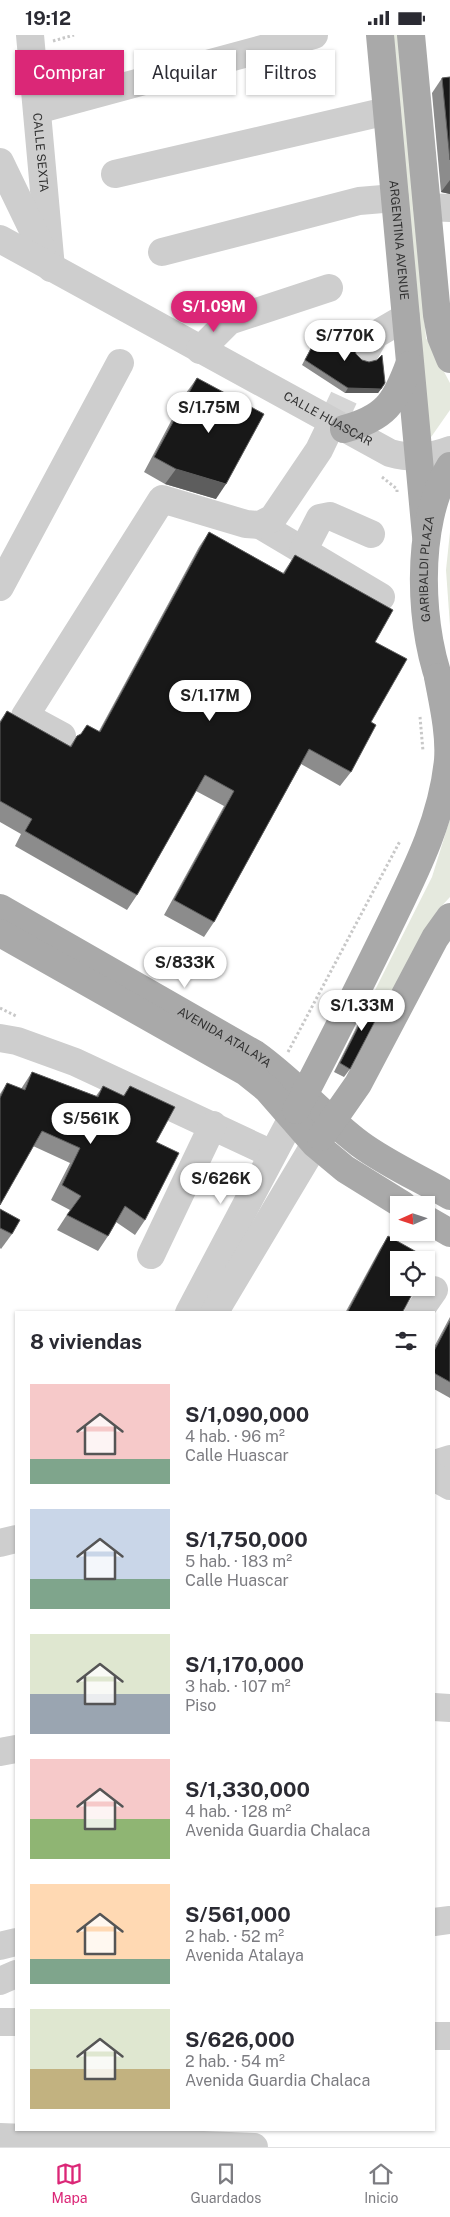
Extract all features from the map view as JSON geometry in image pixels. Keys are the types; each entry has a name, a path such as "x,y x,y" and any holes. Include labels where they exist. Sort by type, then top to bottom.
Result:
{"main road":[{"name":"ARGENTINA AVENUE","path":"380,35 426,536"},
{"path":"411,35 438,207 442,296 441,337 450,359"},
{"path":"338,426 360,425 388,407 398,393 410,364"},
{"name":"GARIBALDI PLAZA","path":"450,466 432,507 426,536 424,573 430,641 438,677 450,704"},
{"path":"298,1107 426,849 441,801 448,759 446,719 438,677"},
{"name":"AVENIDA ATALAYA","path":"0,908 255,1054 278,1070 315,1144 345,1169 390,1197"},
{"path":"315,1144 358,1084 435,938 450,917"},
{"name":"AVENIDA ATALAYA","path":"0,933 246,1072 267,1089 298,1107 332,1122 366,1148 450,1196"},
{"path":"435,1224 450,1233"}],"street":[{"name":"CALLE SEXTA","path":"30,35 51,268"},
{"path":"37,110 314,35"},
{"path":"114,174 358,116 387,111"},
{"path":"0,162 51,268"},
{"path":"162,252 359,201 395,198"},
{"name":"CALLE HUASCAR","path":"0,239 390,453 419,458 436,456 450,450"},
{"path":"200,350 229,321 329,288"},
{"path":"366,351 375,335 406,317"},
{"path":"0,587 120,363"},
{"path":"62,736 25,716 162,499 246,525 260,525 273,518 338,426"},
{"path":"303,551 320,518 323,516 330,515 372,534"},
{"path":"260,525 381,597"},
{"path":"0,1038 18,1041 75,1062 272,1154"},
{"path":"215,1311 249,1226 272,1154 298,1107"},
{"path":"151,1255 213,1125"},
{"path":"190,1311 249,1226 315,1144"},
{"path":"419,1311 430,1296"},
{"path":"435,1464 450,1459"},
{"path":"435,1478 450,1486"},
{"path":"0,1543 15,1539"},
{"path":"435,1707 450,1708"},
{"path":"0,1752 15,1749"},
{"path":"435,1922 450,1920"},
{"path":"0,1946 15,1942"},
{"path":"0,1981 15,1974"},
{"path":"0,2022 15,2022"},
{"path":"435,2036 450,2037"},
{"path":"0,2137 254,2147"}],"path":[{"path":"278,1070 403,837"}],"shaded area":[{"path":"390,35 399,35 426,338 450,383 450,410 429,440"},
{"path":"450,532 450,626 446,570"},
{"path":"450,819 450,897 437,911 384,1013 368,1004 432,877"}],"building":[{"path":"450,77 450,160 442,78"},
{"path":"323,326 355,340 356,354 362,360 369,362 377,360 382,355 385,383 381,389 348,388 305,360"},
{"path":"197,378 264,414 226,484 176,469 154,457"},
{"path":"209,532 284,574 295,555 393,610 375,642 407,659 371,722 376,725 351,772 309,749 214,922 174,900 234,791 205,775 137,895 25,831 32,819 0,801 0,723 7,711 71,747 77,736 81,734 87,725 100,732"},
{"path":"374,996 385,1002 350,1069 340,1063"},
{"path":"32,1072 98,1097 103,1086 124,1096 130,1086 175,1107 156,1142 179,1153 145,1220 125,1206 108,1236 67,1215 81,1196 62,1185 80,1148 42,1131 0,1205 0,1098 7,1083 25,1090"},
{"path":"0,1209 20,1220 12,1234 0,1228"},
{"path":"388,1236 390,1241 397,1241 415,1251 390,1251 390,1296 411,1296 403,1311 348,1311"},
{"path":"450,1321 450,1382 435,1374 435,1349"}],"tunnel":[{"path":"332,423 362,359"}]}
